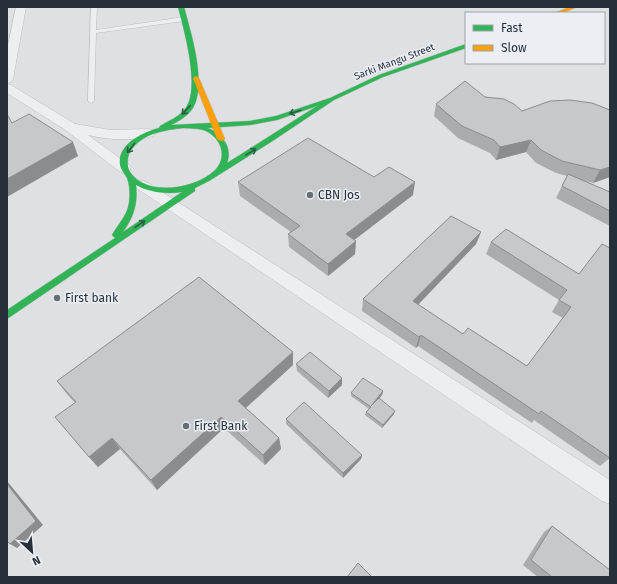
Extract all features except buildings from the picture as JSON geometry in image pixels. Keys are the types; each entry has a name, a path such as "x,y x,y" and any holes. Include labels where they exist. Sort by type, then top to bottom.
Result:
{"main road":[{"path":"182,7 195,76 226,150 227,156 225,161 217,172"},
{"path":"561,12 574,7"},
{"name":"Sarki Mangu Street","path":"332,99 381,76 465,46"},
{"path":"107,246 127,222 132,212 134,202 132,177 124,157 130,146 177,119 191,106 194,97 195,76"},
{"path":"152,132 175,126 216,126 250,123 277,118 332,99"},
{"path":"7,315 217,172 267,142 332,99"},
{"path":"192,126 207,130 221,140"},
{"path":"132,177 153,189 174,190 201,183"}],"street":[{"path":"7,79 21,7"},
{"path":"7,88 69,126 132,177 170,204 610,493"},
{"path":"69,126 90,133 104,135 152,132"}],"lane":[{"path":"91,101 94,7"},
{"path":"93,32 184,19"}],"traffic: fast":[{"path":"162,127 184,114 190,107 194,98 195,86 193,58 181,7"},
{"path":"199,126 250,123 277,118 332,99 381,76 465,46"},
{"path":"217,172 225,158 226,150 219,138 213,133 206,129 196,127 172,127 147,134 137,140 129,148 124,158 124,165 128,174 132,179 141,185 170,191 184,189 206,180 332,99"},
{"path":"116,235 126,221 133,202 131,178"},
{"path":"7,315 192,189"}],"traffic: slow":[{"path":"561,12 574,7"},
{"path":"196,78 221,139"}],"place":[{"name":"CBN Jos","path":"310,195"},
{"name":"First bank","path":"57,298"},
{"name":"First Bank","path":"186,426"}]}
